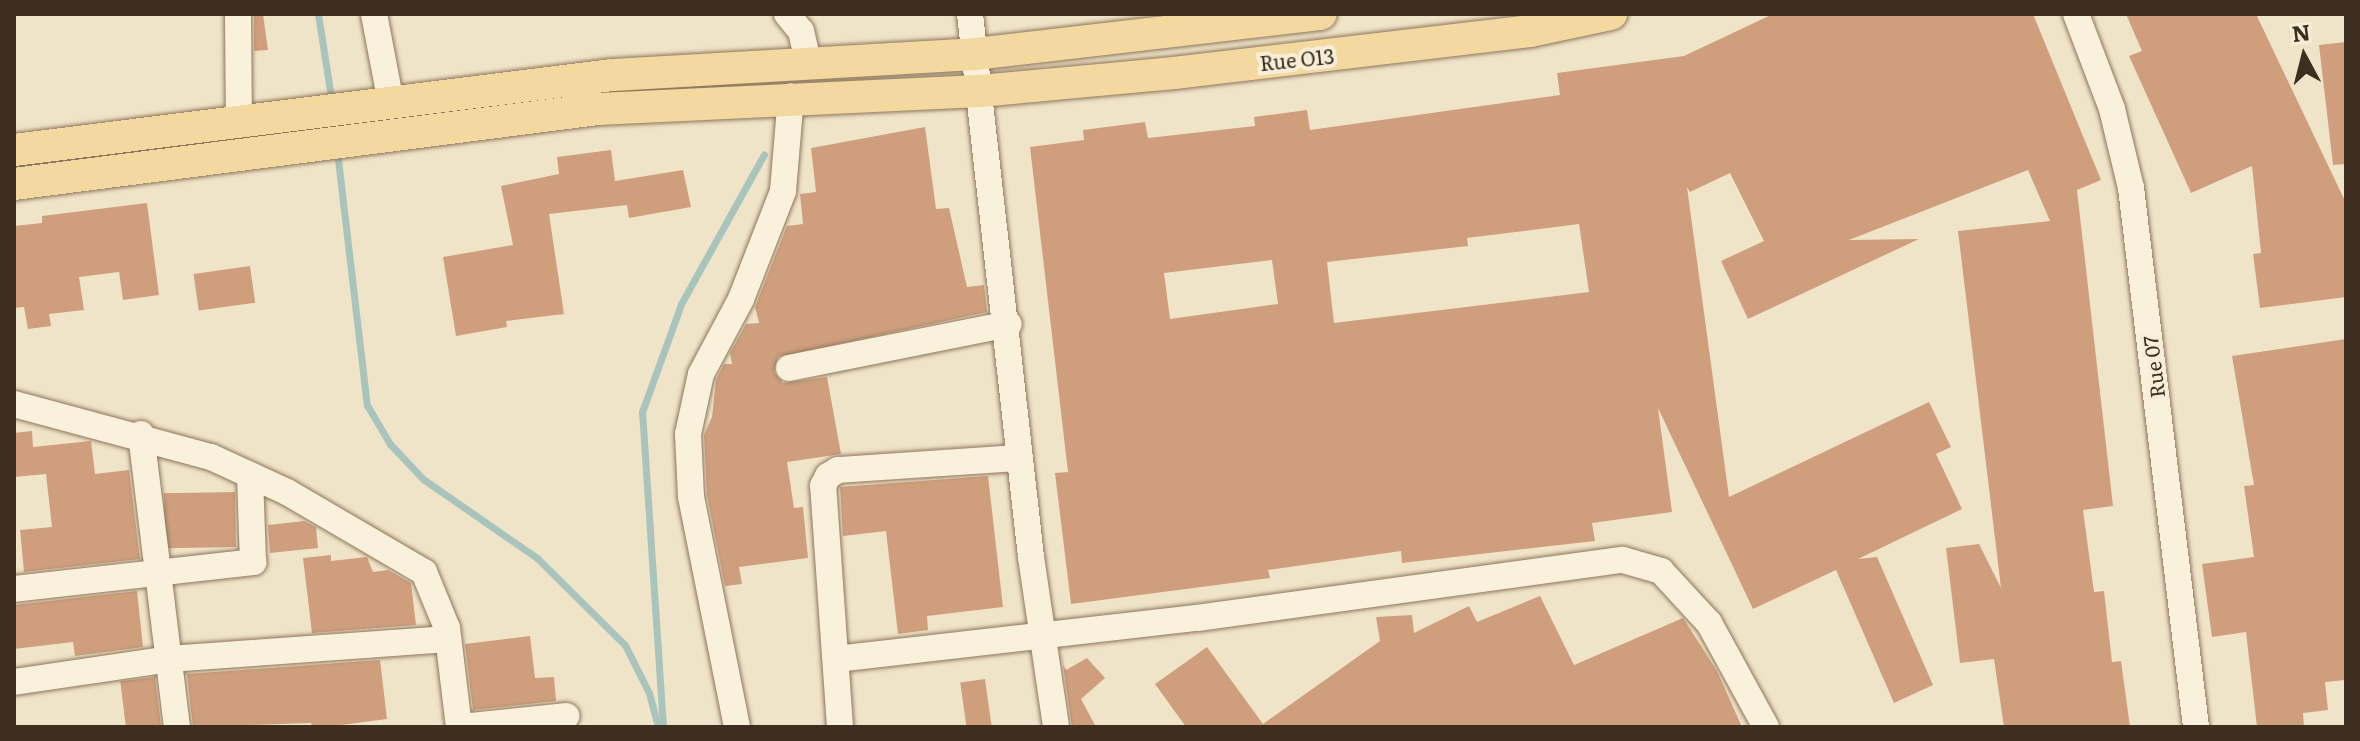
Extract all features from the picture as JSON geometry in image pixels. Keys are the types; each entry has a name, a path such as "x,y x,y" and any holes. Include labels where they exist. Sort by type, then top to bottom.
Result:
{"main road":[{"name":"Rue O13","path":"360,121 391,103 612,75 975,54 1321,14"},
{"name":"Rue O13","path":"360,121 791,96 980,91 1395,48 1611,14"},
{"path":"14,150 301,111 360,121"},
{"path":"14,184 305,144 360,121"}],"street":[{"path":"238,14 239,120"},
{"path":"374,14 391,103"},
{"path":"787,14 801,31 809,65"},
{"path":"970,14 1009,324 1020,458 1041,635 1056,727"},
{"name":"Rue 07","path":"2076,14 2112,109 2131,188 2196,727"},
{"path":"737,727 691,497 688,434 701,374 741,299 783,191 791,96"},
{"path":"789,368 1009,324"},
{"path":"14,404 141,434 250,475 424,572 439,599 448,639 460,727 566,716"},
{"path":"141,434 177,727"},
{"path":"840,727 823,486 828,476 838,470 1020,458"},
{"path":"14,589 253,562 250,475"},
{"path":"836,659 1623,560 1661,571 1709,623 1766,727"},
{"path":"14,682 169,659 448,639"}],"building":[{"path":"254,14 263,14 268,50 254,51"},
{"path":"1773,14 2033,14 2101,180 2077,190 2113,506 2083,510 2094,592 2104,591 2112,662 2121,661 2130,727 2004,727 1994,659 1960,663 1946,548 1979,544 2001,588 1958,231 2050,221 2028,170 1849,240 1919,239 1748,319 1721,261 1764,241 1730,173 1690,192 1687,187 1729,497 1929,402 1951,447 1936,454 1962,509 1858,559 1877,557 1933,685 1894,703 1836,570 1753,609 1658,408 1672,512 1592,523 1595,541 1402,563 1401,551 1268,570 1270,578 1071,604 1055,473 1068,472 1030,147 1084,140 1083,130 1145,122 1148,138 1255,126 1254,117 1307,110 1310,130 1560,95 1557,73 1684,56","holes":["1579,224 1589,292 1334,323 1327,262 1468,246 1467,238","1272,260 1278,304 1170,319 1164,273"]},
{"path":"2126,14 2256,14 2346,203 2346,297 2260,308 2253,254 2261,253 2252,166 2191,193 2129,56 2142,51"},
{"path":"2346,42 2346,164 2333,165 2319,45"},
{"path":"925,127 936,209 949,208 967,287 984,285 987,312 778,357 774,372 783,383 827,377 841,454 787,462 794,508 803,507 808,558 739,567 742,584 725,586 707,495 704,435 712,417 716,380 724,364 732,364 730,353 746,324 759,323 755,307 787,226 803,224 800,194 816,192 811,148"},
{"path":"611,150 615,181 683,170 691,207 629,218 627,205 549,214 564,314 506,321 507,327 456,336 443,257 513,245 501,186 559,174 557,157"},
{"path":"147,203 159,295 123,300 119,272 79,277 84,310 49,314 51,326 28,329 24,307 14,308 14,226 42,223 42,216"},
{"path":"250,266 255,303 199,311 194,274"},
{"path":"2346,339 2346,680 2325,682 2328,710 2303,713 2304,727 2257,727 2246,632 2212,637 2202,564 2254,557 2244,486 2254,485 2232,356"},
{"path":"32,431 33,447 91,441 95,474 129,470 140,559 24,572 20,530 52,527 46,474 14,477 14,433"},
{"path":"988,476 1003,607 927,616 928,630 898,634 886,531 843,536 840,487"},
{"path":"235,492 236,547 165,548 164,493"},
{"path":"304,521 316,527 318,548 270,553 268,525"},
{"path":"331,555 331,561 367,557 373,572 388,570 411,583 416,625 312,633 303,558"},
{"path":"137,591 143,647 75,656 73,642 14,649 14,605"},
{"path":"1540,596 1574,665 1683,618 1717,671 1742,727 1186,727 1155,684 1207,647 1263,724 1380,641 1376,617 1412,615 1414,633 1469,606 1477,622"},
{"path":"530,636 535,678 554,677 556,701 473,710 465,644"},
{"path":"1087,658 1105,678 1081,699 1096,727 1072,727 1063,665 1066,670"},
{"path":"380,660 387,719 326,727 312,727 311,723 193,727 187,674"},
{"path":"155,677 161,727 126,727 120,681"},
{"path":"985,679 992,727 967,727 960,682"}],"waterway":[{"path":"318,14 332,103"},
{"path":"337,151 367,405 390,444 423,479 537,558 625,645 649,693 658,727"},
{"path":"663,727 642,412 681,304 764,154"}]}
